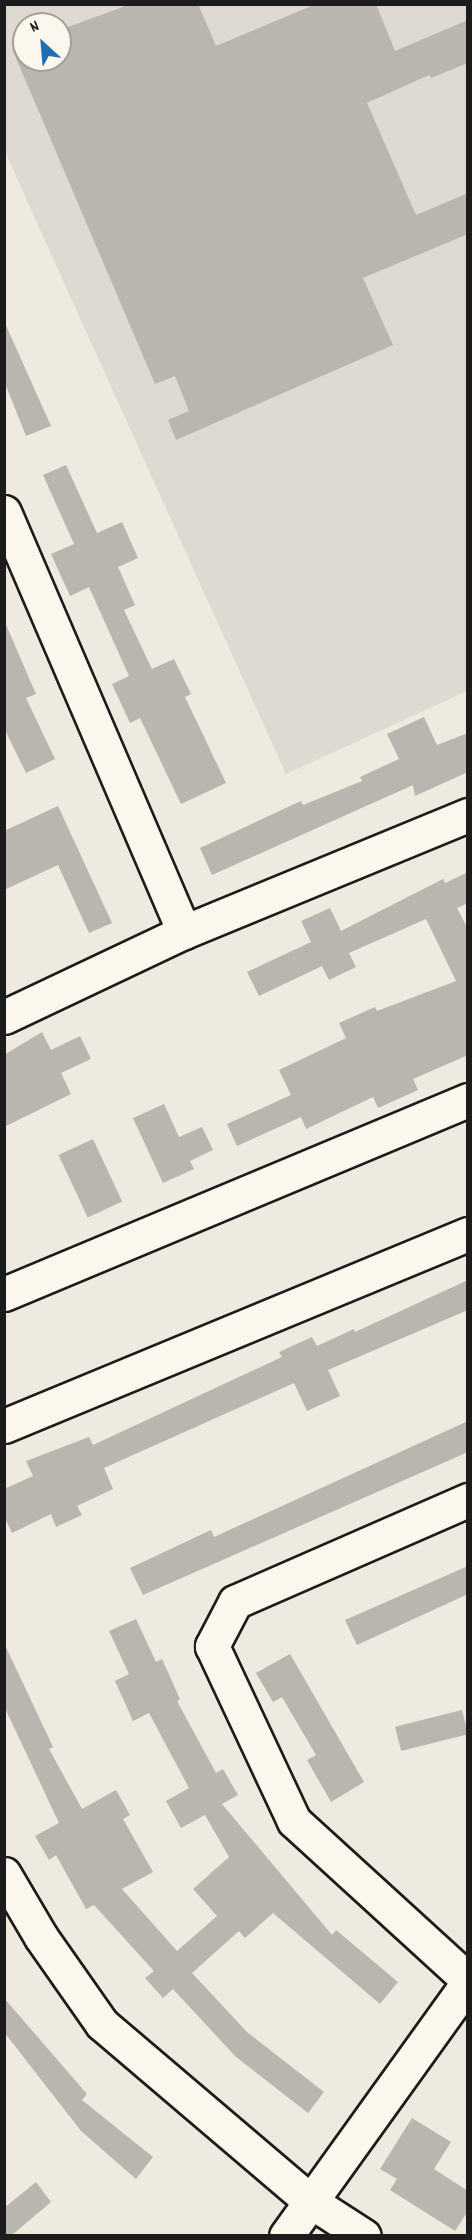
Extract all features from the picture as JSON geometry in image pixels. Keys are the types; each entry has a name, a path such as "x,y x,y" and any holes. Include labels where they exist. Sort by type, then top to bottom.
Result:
{"street":[{"path":"4,512 184,932"},
{"path":"4,1017 184,932 468,815"},
{"path":"4,1294 468,1100"},
{"path":"4,1426 468,1234"},
{"path":"286,2235 468,1981 294,1821 212,1646 235,1602 468,1500"},
{"path":"4,1874 40,1937 102,2024 310,2201 364,2235"}],"shaded area":[{"path":"4,5 467,5 467,691 286,774 5,152"}],"building":[{"path":"131,4 198,4 216,46 316,4 376,4 395,51 468,20 468,63 431,78 429,75 367,103 416,215 468,193 468,234 363,278 393,345 176,440 168,420 189,411 175,376 155,384 22,72 72,72 72,26"},
{"path":"4,321 51,426 26,436 4,381"},
{"path":"66,465 97,533 122,522 138,558 118,567 135,605 124,610 152,669 174,659 191,694 185,697 226,783 181,804 140,718 130,723 112,684 129,676 89,587 70,596 51,554 74,544 43,475"},
{"path":"4,620 36,694 26,698 55,759 26,773 4,728"},
{"path":"424,717 437,745 468,733 468,772 415,796 413,785 212,875 200,848 301,801 303,805 362,781 360,777 399,759 387,734"},
{"path":"58,806 112,923 89,933 58,865 4,890 4,831"},
{"path":"468,872 468,903 457,908 468,929 468,1055 413,1079 418,1090 378,1108 373,1097 306,1129 301,1117 237,1146 227,1124 291,1095 279,1070 346,1038 339,1023 375,1007 377,1011 456,981 426,919 349,953 356,967 329,980 322,966 259,996 247,972 311,942 301,921 330,908 341,931 443,879 445,883"},
{"path":"42,1032 51,1050 80,1036 91,1059 61,1073 71,1094 4,1127 4,1055"},
{"path":"164,1104 179,1137 202,1127 213,1150 190,1161 194,1169 163,1183 133,1118"},
{"path":"93,1139 122,1202 88,1218 59,1155"},
{"path":"468,1280 468,1310 328,1370 340,1396 307,1411 294,1383 104,1468 113,1489 77,1506 82,1515 56,1527 51,1514 12,1533 4,1516 4,1489 33,1476 26,1461 89,1437 93,1445 282,1357 279,1352 312,1337 317,1346 354,1329 355,1332"},
{"path":"468,1421 468,1452 143,1595 130,1568 211,1530 214,1537"},
{"path":"468,1566 468,1594 357,1645 345,1620"},
{"path":"136,1619 156,1662 162,1659 180,1699 177,1701 216,1773 223,1769 238,1795 222,1804 332,1935 336,1930 398,1982 380,2004 273,1913 245,1938 239,1931 192,1973 247,2032 324,2092 308,2113 236,2057 173,1989 163,1998 145,1978 154,1971 94,1905 86,1909 56,1855 49,1860 35,1836 59,1823 4,1706 4,1643 53,1747 49,1749 82,1809 116,1790 130,1815 123,1819 153,1872 122,1889 177,1951 217,1916 193,1889 229,1857 205,1815 181,1828 166,1801 189,1788 149,1713 133,1721 115,1681 129,1674 109,1631"},
{"path":"290,1654 364,1782 331,1802 307,1760 316,1755 282,1697 273,1702 256,1673"},
{"path":"462,1710 468,1734 401,1751 395,1727"},
{"path":"4,1998 87,2094 82,2100 153,2157 136,2179 81,2131 4,2032"},
{"path":"412,2118 451,2142 434,2169 468,2191 468,2211 455,2231 390,2190 397,2179 380,2169"},
{"path":"36,2182 51,2202 12,2235 4,2235 4,2208"}]}
